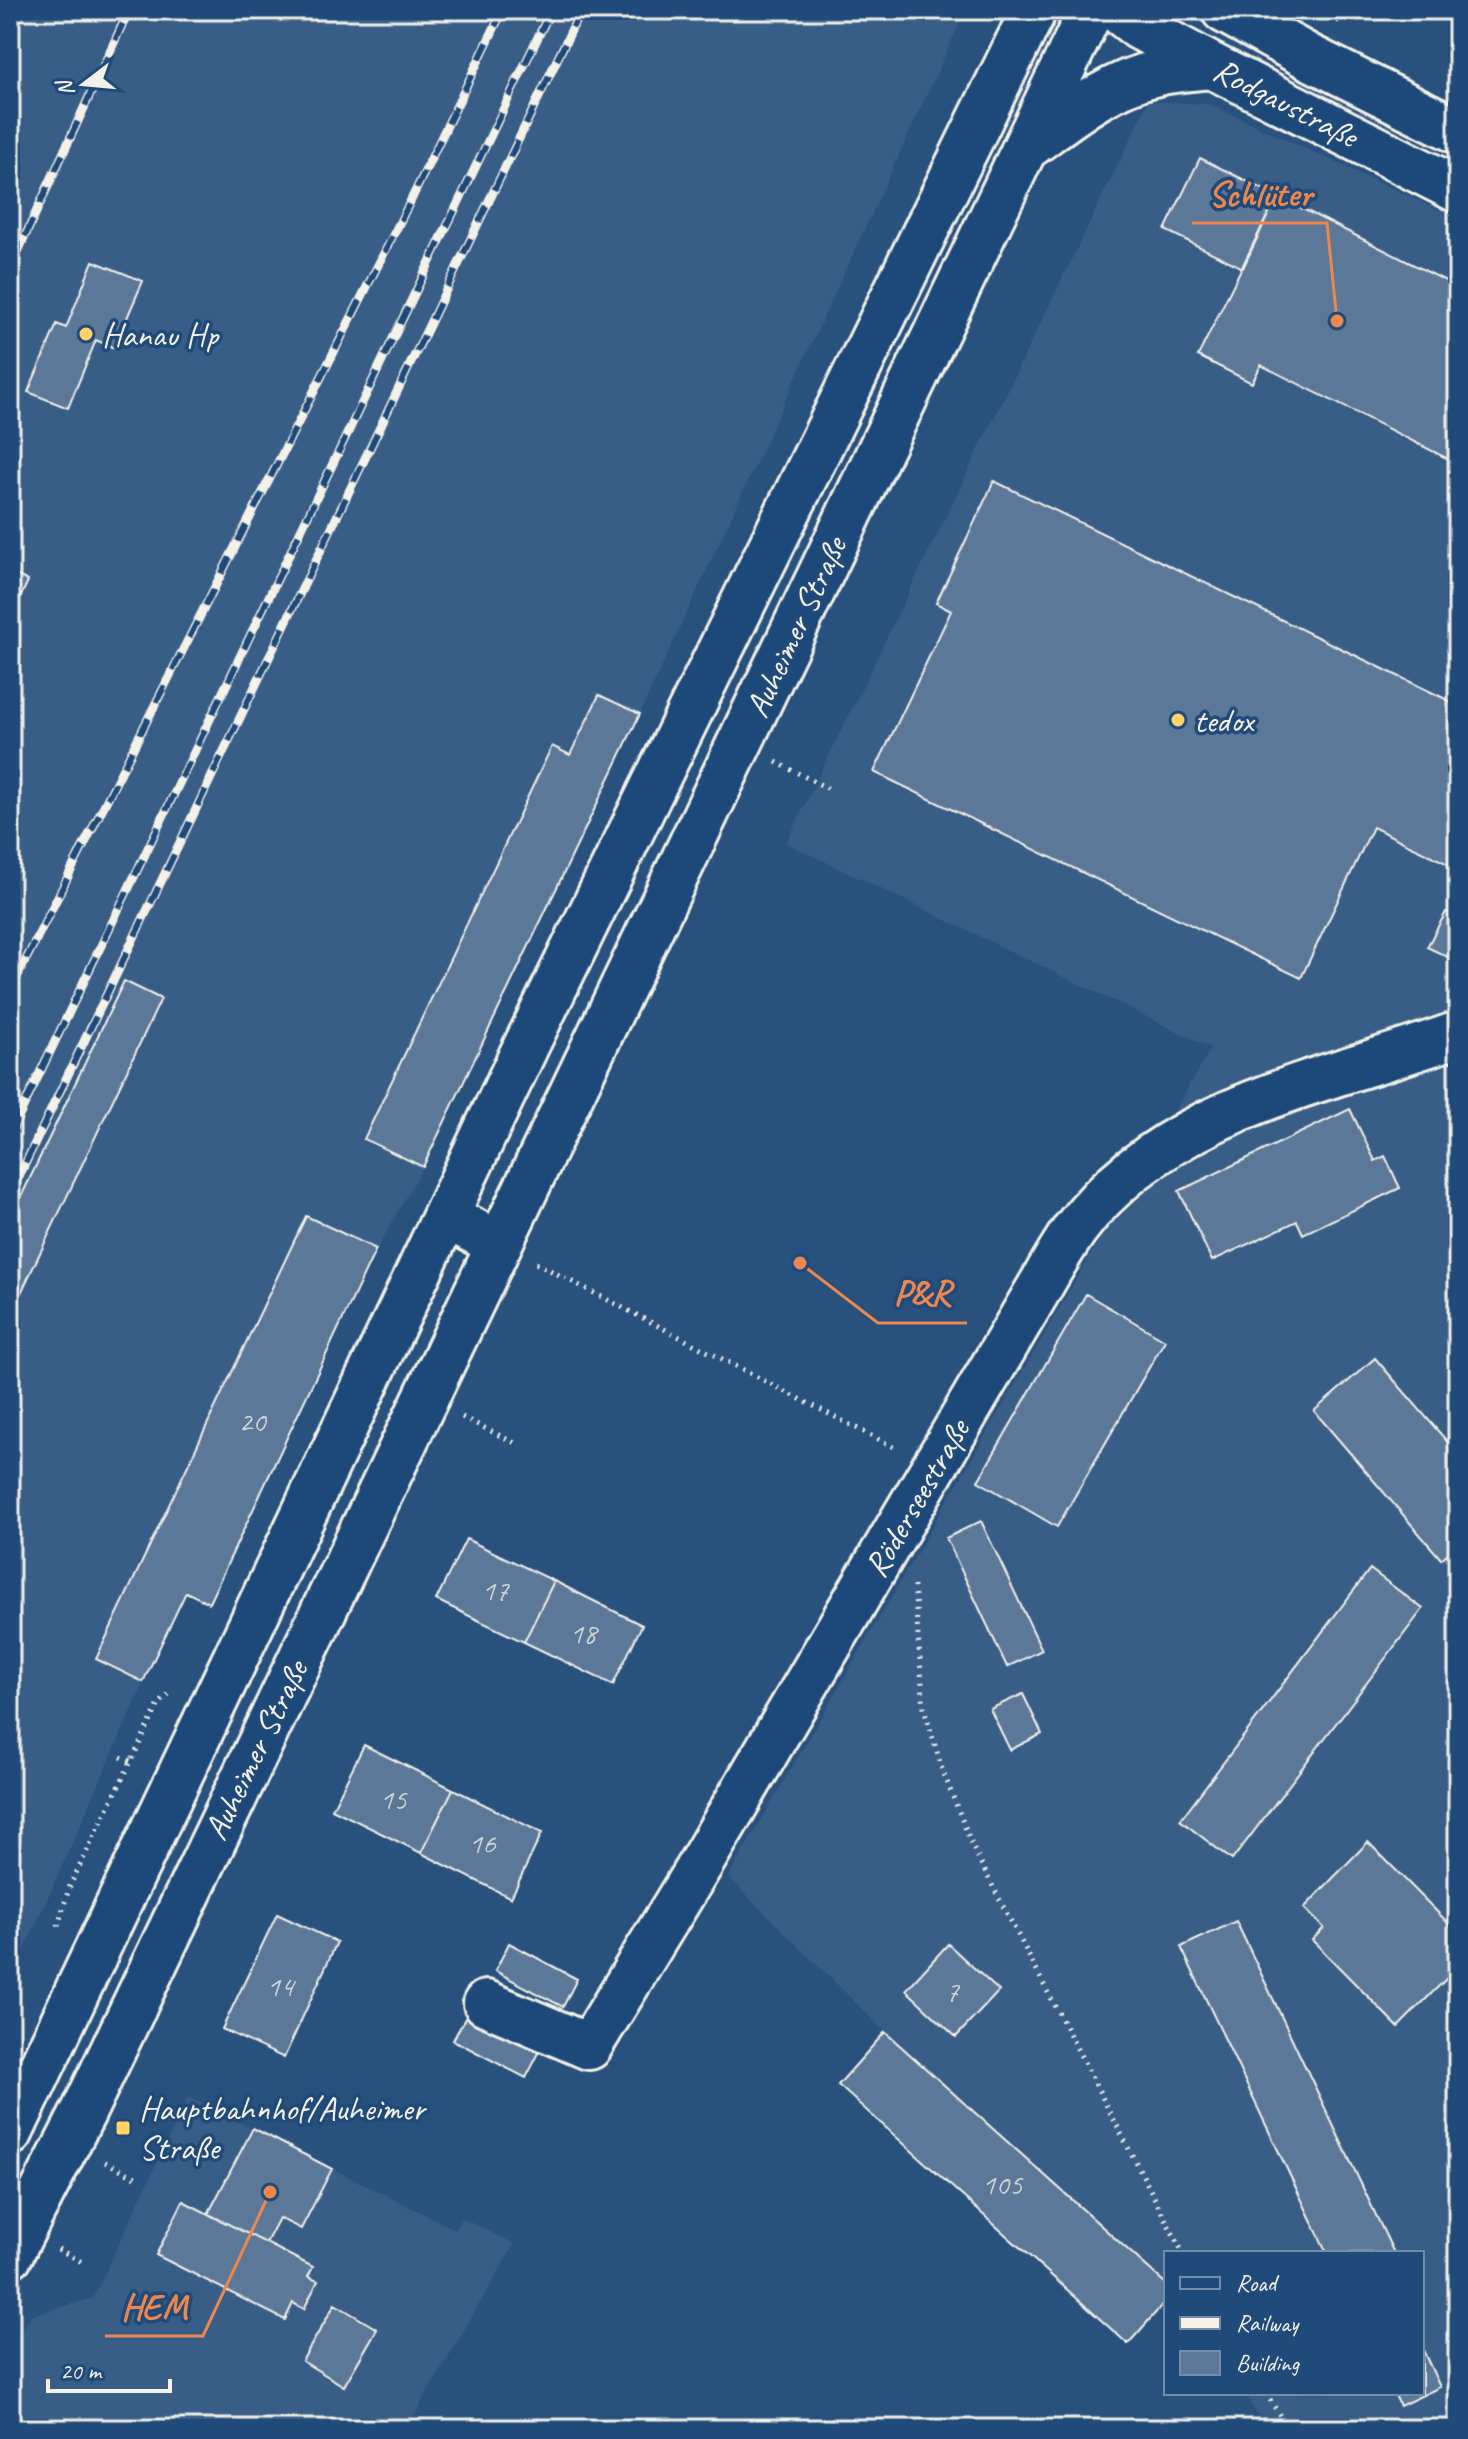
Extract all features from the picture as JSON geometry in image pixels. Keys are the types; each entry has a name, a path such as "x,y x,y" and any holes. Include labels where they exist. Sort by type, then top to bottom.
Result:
{"main road":[{"name":"Auheimer Straße","path":"10,2255 83,2113 1091,10"},
{"name":"Rodgaustraße","path":"1117,10 1139,27 1212,66 1458,190"},
{"name":"Rodgaustraße","path":"1226,10 1309,57 1458,131"},
{"name":"Auheimer Straße","path":"10,2133 446,1216 1037,15"},
{"path":"1022,150 1083,106 1128,83 1156,73 1212,66"},
{"name":"Röderseestraße","path":"486,2003 589,2047 1077,1227 1136,1167 1193,1131 1243,1106 1458,1034"},
{"path":"446,1216 498,1244"}],"path":[{"path":"739,744 829,789"},
{"path":"498,1244 901,1451 926,1482"},
{"path":"455,1414 515,1443"},
{"path":"913,1572 924,1708 942,1769 974,1850 1182,2251"},
{"path":"54,1940 69,1888 159,1704"},
{"path":"121,1757 142,1765"},
{"path":"105,2162 138,2178"},
{"path":"60,2250 82,2262"},
{"path":"1267,2395 1288,2429"}],"shaded area":[{"path":"10,10 966,10 640,714 423,1167 185,1592 10,1982"},
{"path":"1149,101 1210,104 1458,219 1458,2429 1267,2429 1244,2395 1424,2395 1424,2251 1164,2251 1164,2282 885,2032 728,1877 1211,1048 786,843"},
{"path":"188,2097 455,2229 462,2218 515,2244 406,2429 10,2429 10,2350 31,2315 93,2298"}],"building":[{"path":"1200,158 1277,196 1243,268 1165,230"},
{"path":"1277,196 1458,287 1458,464 1261,365 1252,383 1198,356"},
{"name":"Hanau Hp","path":"93,261 143,281 114,348 96,340 68,408 28,392 57,324 66,328"},
{"name":"tedox","path":"994,481 1458,705 1458,869 1373,827 1301,978 874,772 951,611 936,603"},
{"path":"10,572 28,581 10,620"},
{"path":"599,695 640,714 423,1167 364,1139 552,746 570,755"},
{"path":"1446,912 1458,918 1458,952 1454,960 1427,947"},
{"path":"124,981 161,999 10,1316 10,1220"},
{"path":"10,1093 19,1097 10,1116"},
{"path":"1350,1109 1375,1161 1385,1156 1400,1188 1303,1234 1297,1221 1212,1261 1179,1191"},
{"path":"306,1216 376,1249 209,1603 186,1592 143,1682 96,1659"},
{"path":"1086,1294 1165,1340 1057,1527 978,1481"},
{"path":"1375,1358 1458,1454 1458,1545 1441,1559 1314,1411"},
{"path":"981,1521 1042,1650 1007,1667 946,1538"},
{"path":"466,1539 554,1581 524,1642 436,1600"},
{"path":"1370,1569 1423,1609 1232,1860 1180,1820"},
{"path":"554,1581 642,1625 613,1685 524,1642"},
{"path":"1023,1694 1042,1734 1010,1750 990,1709"},
{"path":"364,1745 453,1789 421,1853 332,1809"},
{"path":"453,1789 542,1833 511,1898 421,1853"},
{"path":"1368,1842 1458,1933 1458,1967 1398,2027 1312,1940 1324,1928 1304,1908"},
{"path":"277,1914 337,1942 284,2058 222,2029"},
{"path":"1236,1921 1393,2251 1326,2251 1181,1947"},
{"path":"509,1943 577,1979 563,2007 495,1971"},
{"path":"948,1944 999,1991 956,2037 906,1990"},
{"path":"469,2011 541,2049 526,2078 453,2040"},
{"path":"885,2032 1164,2282 1164,2303 1128,2344 838,2085"},
{"path":"253,2128 332,2169 301,2229 279,2218 266,2243 208,2214"},
{"path":"183,2201 313,2267 308,2277 318,2281 304,2309 293,2303 285,2320 156,2255"},
{"path":"335,2304 377,2329 344,2386 302,2361"},
{"path":"1424,2352 1440,2387 1424,2395"},
{"path":"1395,2395 1423,2395 1400,2406"}],"railway":[{"path":"10,33 20,10"},
{"path":"10,269 129,10"},
{"path":"10,991 412,198 503,10"},
{"path":"10,1135 551,10"},
{"path":"10,1195 581,10"}],"place":[{"name":"Schlüter","path":"1337,321"},
{"name":"Hanau Hp","path":"86,334"},
{"name":"tedox","path":"1178,720"},
{"name":"P&R","path":"800,1263"},
{"name":"Hauptbahnhof/Auheimer Straße","path":"123,2128"},
{"name":"HEM","path":"270,2192"}]}
